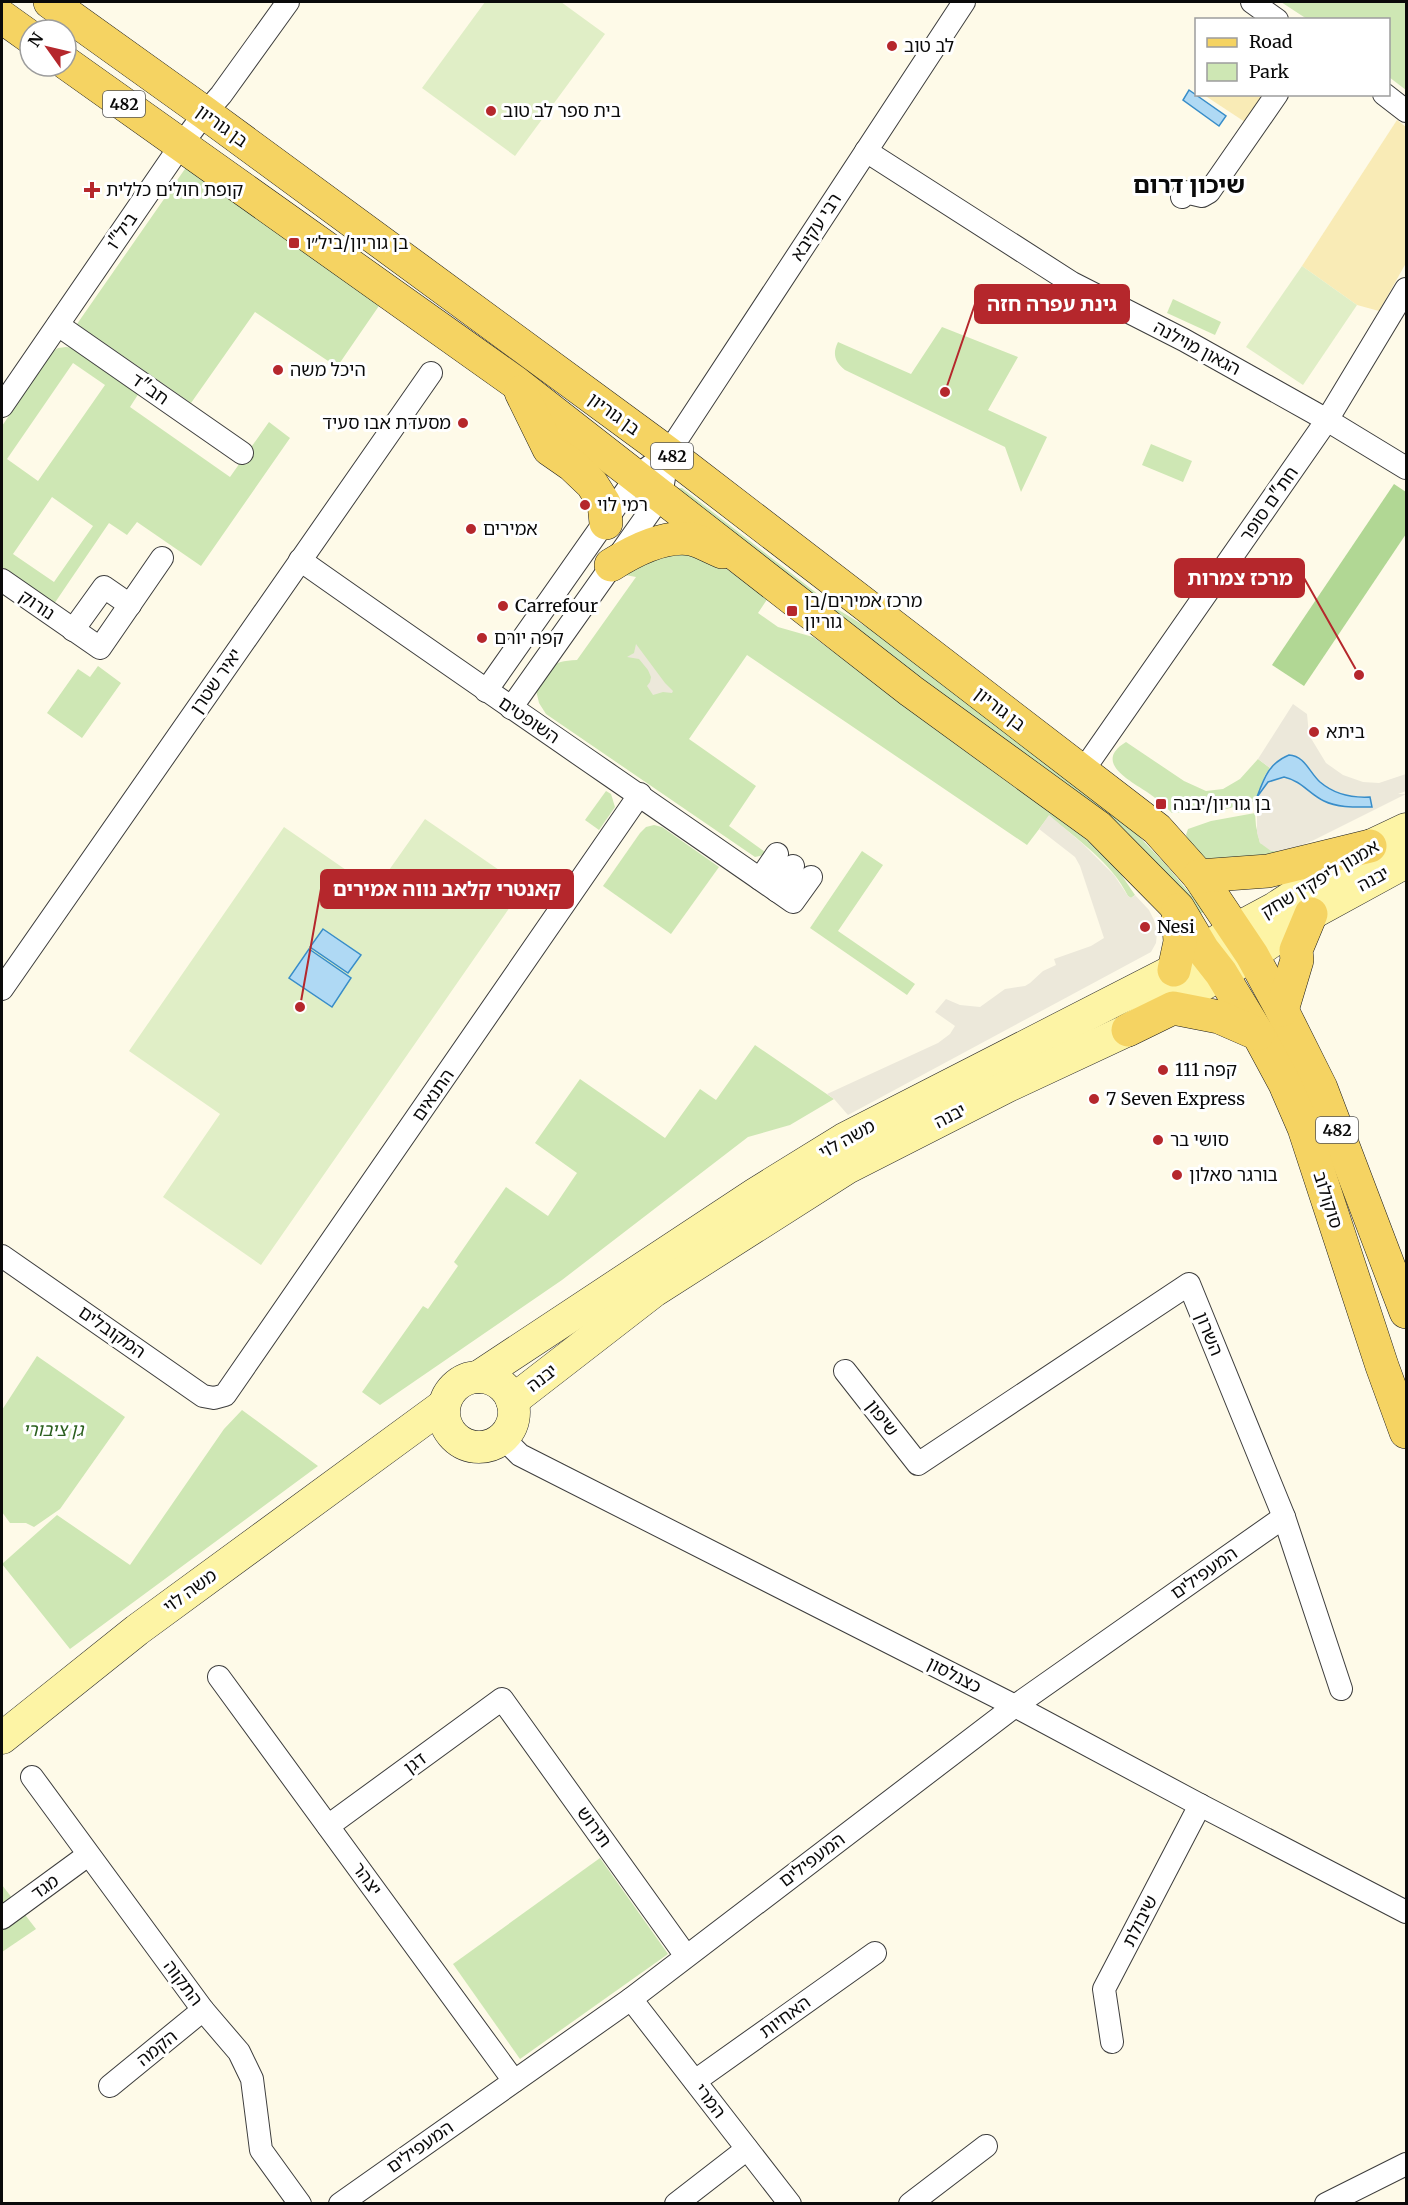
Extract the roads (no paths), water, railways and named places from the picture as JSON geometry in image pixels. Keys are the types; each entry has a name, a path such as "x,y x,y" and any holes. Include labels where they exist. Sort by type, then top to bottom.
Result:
{"main road":[{"name":"בן גוריון","path":"50,2 668,453 1157,828 1198,876 1243,943"},
{"path":"2,17 18,28"},
{"name":"בן גוריון","path":"78,71 516,383 911,691 1098,827 1178,908 1212,962"},
{"path":"516,383 549,448 592,484 604,503 606,523"},
{"path":"611,565 631,552 653,545 692,539 748,562"},
{"path":"1198,876 1268,871 1370,846"},
{"path":"1174,970 1180,942 1178,908"},
{"path":"1282,1010 1297,960 1296,950 1311,914"},
{"name":"סוקולוב","path":"1243,943 1282,1010 1321,1088 1407,1312"},
{"name":"סוקולוב","path":"1212,962 1258,1034 1285,1084 1304,1128 1382,1366 1407,1432"},
{"path":"1128,1030 1173,1008 1220,1017 1258,1034"}],"street":[{"name":"ביל\"ו","path":"2,406 182,145 288,2"},
{"name":"רבי עקיבא","path":"668,453 964,2"},
{"path":"1251,2 1274,18"},
{"path":"1182,197 1185,192 1202,196 1209,192 1276,96"},
{"path":"1386,96 1407,111"},
{"name":"הגאון מוילנה","path":"866,151 1072,283 1184,340 1327,420 1407,468"},
{"name":"חת\"ם סופר","path":"1082,772 1327,420 1407,289"},
{"name":"חב\"ד","path":"58,325 242,453"},
{"name":"יאיר שטרן","path":"2,989 431,374"},
{"path":"511,708 611,565 649,486 668,453"},
{"path":"486,691 606,523 649,486 668,453"},
{"name":"נורוק","path":"2,580 100,648 162,558"},
{"name":"השופטים","path":"300,560 793,902 794,866 769,885"},
{"name":"נורוק","path":"73,630 104,587 130,605"},
{"name":"התנאים","path":"225,1395 640,794"},
{"name":"אמנון ליפקין שחק","path":"1243,943 1275,908 1370,846 1407,829"},
{"name":"יבנה","path":"512,1401 654,1291 847,1168 1006,1087 1128,1030 1212,962 1243,943 1311,914 1407,862"},
{"name":"משה לוי","path":"478,1377 755,1194 844,1139 1174,970 1212,962"},
{"name":"המקובלים","path":"2,1256 203,1396 214,1398 225,1395"},
{"name":"השרון","path":"918,1464 1189,1284 1284,1516 1341,1689"},
{"name":"שיפון","path":"845,1371 918,1464"},
{"path":"383,1449 464,1444 486,1447 497,1442 506,1435 512,1424 512,1401 507,1391 489,1379 478,1377 457,1386 449,1395 444,1406 447,1428 464,1444"},
{"name":"משה לוי","path":"2,1738 137,1630 444,1406"},
{"name":"כצנלסון","path":"506,1435 511,1446 520,1455 1015,1706 1407,1912"},
{"name":"המעפילים","path":"340,2204 631,1999 1015,1706 1284,1516"},
{"name":"יצהר","path":"219,1677 514,2081"},
{"name":"דגן","path":"328,1826 501,1699"},
{"name":"תירוש","path":"501,1699 686,1956"},
{"name":"התקוה","path":"32,1777 203,2010 239,2052 252,2079 261,2150 300,2204"},
{"name":"שיבולת","path":"1112,2042 1104,1989 1200,1805"},
{"name":"מגד","path":"2,1918 88,1855"},
{"name":"האחיות","path":"695,2081 875,1953"},
{"name":"המרי","path":"631,1999 790,2204"},
{"name":"הקמה","path":"110,2086 203,2010"},
{"path":"910,2204 986,2146"},
{"path":"676,2204 747,2149"},
{"path":"1326,2204 1407,2164"},
{"path":"1386,2176 1407,2186"}],"water":[{"path":"1189,90 1226,116 1219,126 1183,100"},
{"path":"1289,755 1303,761 1320,782 1331,790 1350,796 1370,797 1372,807 1348,807 1329,803 1296,781 1284,777 1268,782 1257,797 1272,767"},
{"path":"323,929 361,955 348,973 310,947"},
{"path":"309,949 351,978 332,1007 289,978"}],"place":[{"name":"לב טוב","path":"892,46"},
{"name":"בית ספר לב טוב","path":"491,111"},
{"name":"קופת חולים כללית","path":"92,190"},
{"name":"בן גוריון/ביל״ו","path":"294,243"},
{"name":"היכל משה","path":"278,370"},
{"name":"גינת עפרה חזה","path":"945,392"},
{"name":"מסעדת אבו סעיד","path":"463,423"},
{"name":"רמי לוי","path":"585,505"},
{"name":"אמירים","path":"471,529"},
{"name":"Carrefour","path":"503,606"},
{"name":"מרכז אמירים/בן גוריון","path":"792,611"},
{"name":"קפה יורם","path":"482,638"},
{"name":"מרכז צמרות","path":"1359,675"},
{"name":"ביתא","path":"1314,732"},
{"name":"בן גוריון/יבנה","path":"1161,804"},
{"name":"Nesi","path":"1145,927"},
{"name":"קאנטרי קלאב נווה אמירים","path":"300,1007"},
{"name":"קפה 111","path":"1163,1070"},
{"name":"7 Seven Express","path":"1094,1099"},
{"name":"סושי בר","path":"1158,1140"},
{"name":"בורגר סאלון","path":"1177,1175"}],"district":[{"name":"שיכון דרום","path":"1189,185"}],"park label":[{"name":"גן ציבורי","path":"53,1430"}]}
